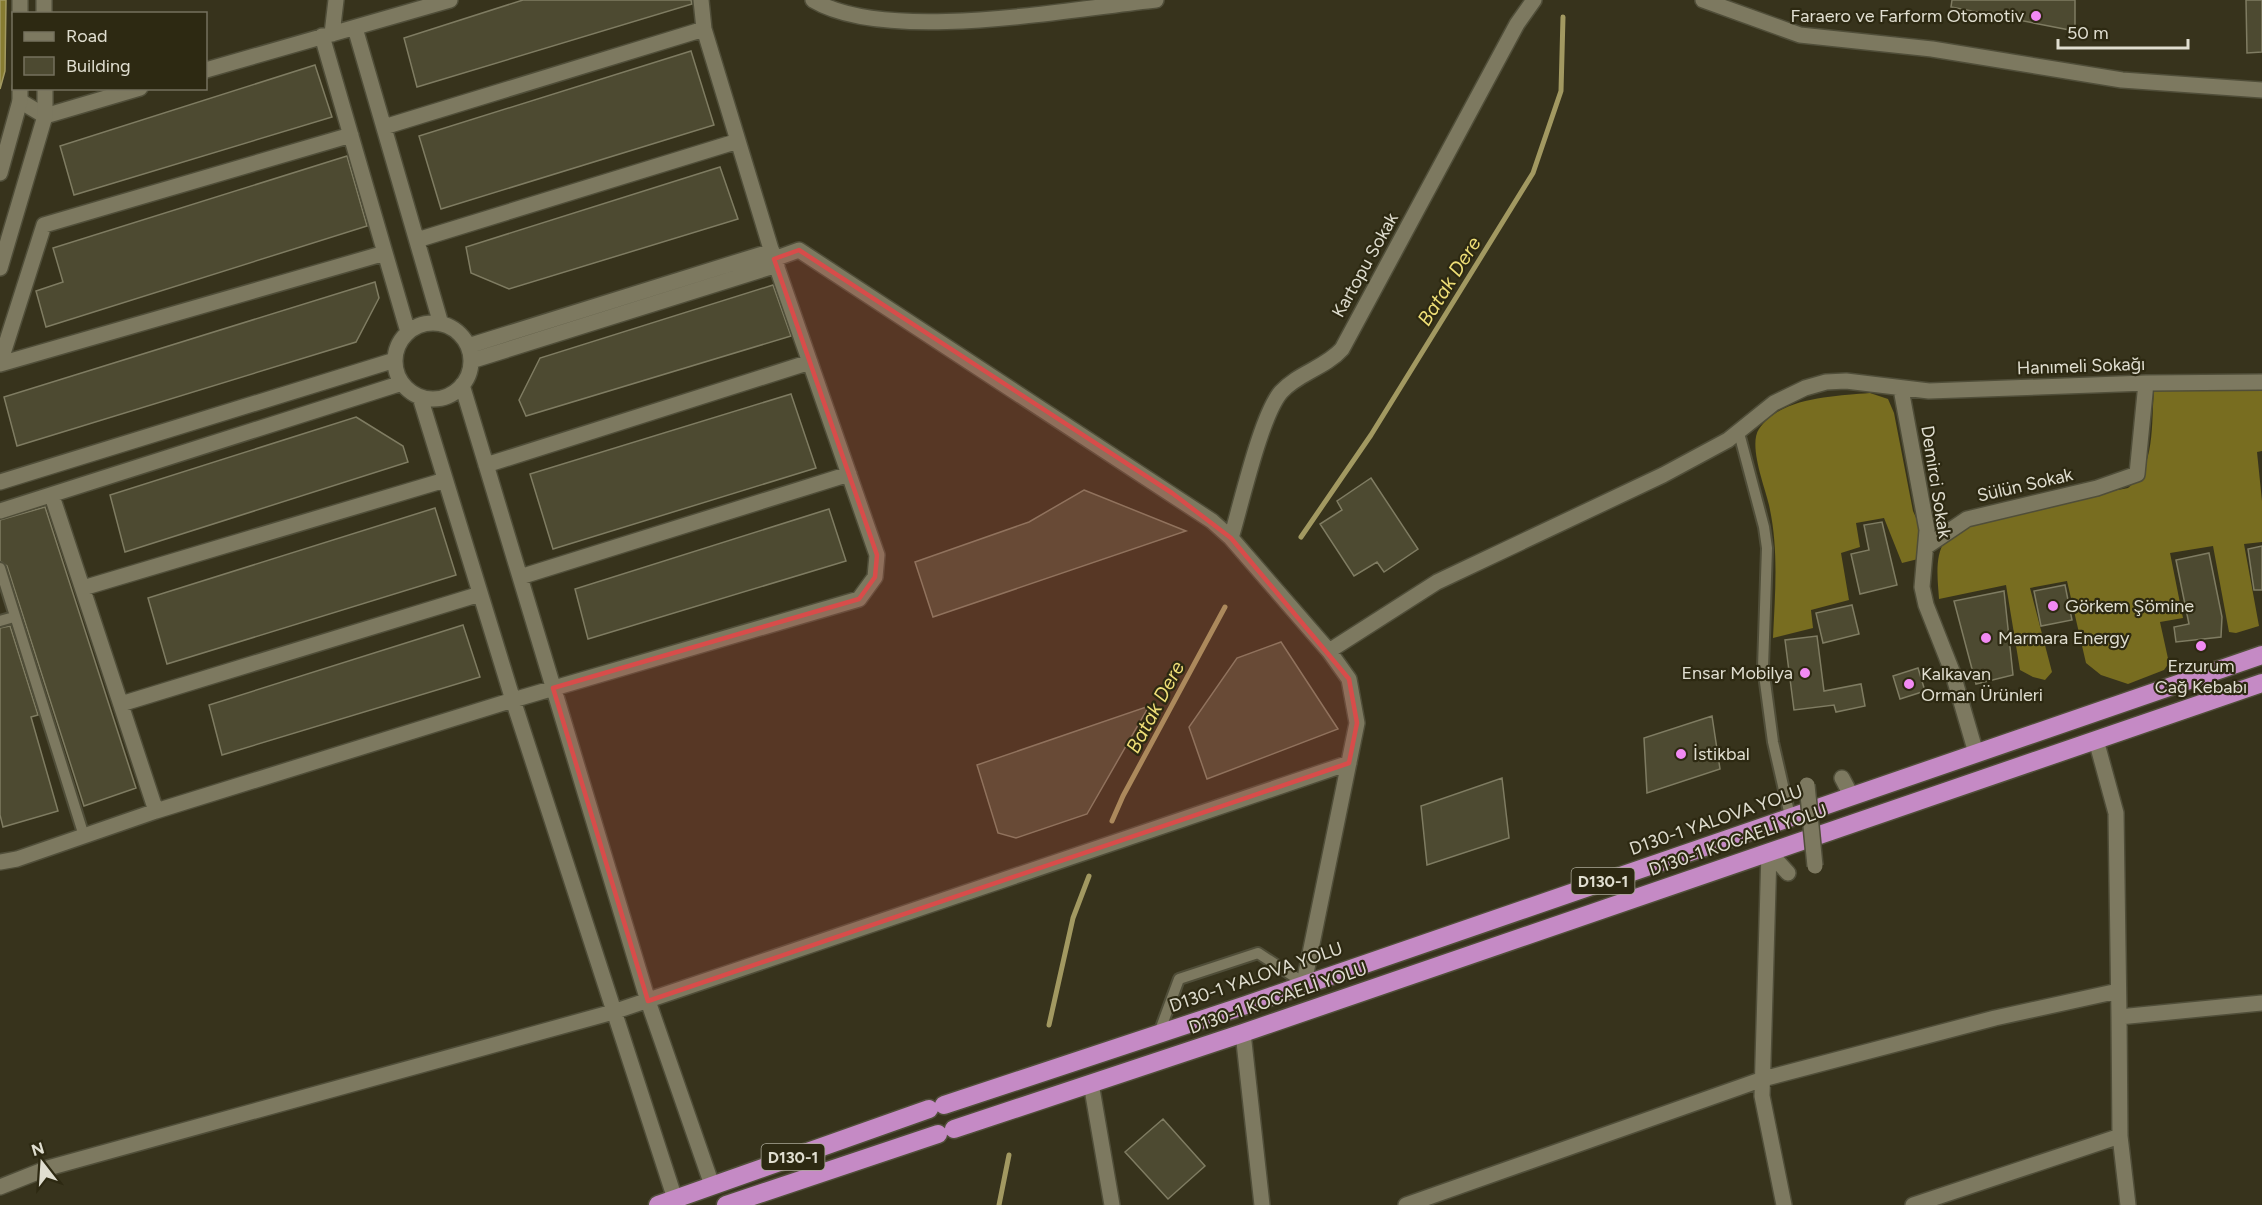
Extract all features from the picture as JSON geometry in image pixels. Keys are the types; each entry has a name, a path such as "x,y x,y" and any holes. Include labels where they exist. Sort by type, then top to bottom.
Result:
{"highway":[{"name":"D130-1 YALOVA YOLU","path":"666,1202 937,1107 2262,655"},
{"name":"D130-1 KOCAELİ YOLU","path":"726,1205 750,1201 946,1131 1243,1033 2262,683"}],"street":[{"path":"336,0 327,35 351,135 408,332"},
{"path":"207,70 450,0"},
{"path":"0,862 513,700 859,599 874,577 877,555 774,258 704,29 701,0"},
{"path":"813,0 825,8 853,17 908,22 972,20 1156,0"},
{"name":"Kartopu Sokak","path":"1231,538 1262,435 1280,393 1341,349 1517,24 1534,0"},
{"path":"1707,1 1800,35 1932,49 2122,80 2262,90"},
{"path":"355,28 441,324"},
{"path":"384,127 704,29"},
{"path":"0,268 45,116 45,90"},
{"path":"45,116 133,90"},
{"path":"0,173 20,95 45,116"},
{"path":"0,364 44,225 351,135"},
{"path":"417,240 738,141"},
{"path":"470,354 799,250 1076,434 1194,507 1231,538 1329,651 1348,679 1357,723 1305,983"},
{"path":"0,364 386,253"},
{"path":"429,323 441,324 462,336 470,354 469,374 462,385 450,395 435,399 420,397 402,383 395,360 401,340 408,332 429,323"},
{"path":"0,482 395,360"},
{"path":"486,465 810,362"},
{"name":"Hanımeli Sokağı","path":"1329,651 1437,582 1662,475 1739,434 1774,403 1797,391 1826,382 1868,382 1900,389 1929,391 2146,383 2262,382"},
{"path":"0,511 402,383"},
{"name":"Sülün Sokak","path":"1927,546 1967,519 2097,488 2137,474 2146,383"},
{"path":"462,385 648,1001 712,1185"},
{"name":"Demirci Sokak","path":"1900,389 1927,530 1922,587 1926,605 1952,671 1976,753"},
{"path":"420,397 513,700 613,1012 666,1202"},
{"path":"520,577 849,474"},
{"path":"83,588 445,480"},
{"path":"52,495 156,811"},
{"path":"121,704 480,594"},
{"path":"2096,740 2116,813 2120,1136 2128,1205"},
{"path":"0,1187 48,1168 648,1001 1349,763"},
{"path":"1842,778 1851,795"},
{"path":"1808,785 1815,866"},
{"path":"1769,852 1788,873"},
{"path":"1769,852 1762,1096 1784,1205"},
{"path":"1406,1205 1763,1079 1995,1018 2118,992"},
{"path":"2118,1017 2262,1003"},
{"path":"1243,1033 1262,1205"},
{"path":"1091,1083 1112,1205"},
{"path":"1913,1205 2120,1136"}],"lane":[{"path":"1739,434 1764,527 1767,548 1763,667 1773,742 1790,816"},
{"path":"0,568 84,836"},
{"path":"0,621 14,617"},
{"path":"1159,1033 1179,979 1258,953 1305,983"}],"highlighted area":[{"path":"799,250 1172,493 1231,538 1349,679 1357,723 1349,763 648,1001 553,688 859,599 875,577 877,555 774,259"}],"shaded area":[{"path":"0,0 6,0 5,71 0,89"},
{"path":"2262,389 2262,451 2257,452 2262,501 2262,542 2244,544 2259,626 2236,633 2229,632 2213,546 2170,553 2183,618 2160,622 2169,663 2164,670 2128,684 2101,675 2086,663 2067,581 2030,588 2052,672 2045,680 2020,670 2006,585 1939,599 1939,554 1945,541 1957,531 2002,514 2128,488 2137,480 2148,457 2154,391"},
{"path":"1870,393 1888,399 1894,413 1913,511 1921,529 1918,559 1902,563 1884,518 1856,523 1860,547 1841,553 1849,600 1811,610 1813,628 1773,638 1776,571 1774,538 1769,505 1756,455 1756,436 1768,418 1794,404 1825,397"}],"building":[{"path":"523,0 691,0 692,4 417,87 404,38"},
{"name":"Faraero ve Farform Otomotiv","path":"1952,0 2075,0 2075,31 1951,7"},
{"path":"2246,0 2262,0 2262,52 2247,53"},
{"path":"691,51 714,125 441,209 419,136"},
{"path":"315,65 332,117 74,195 60,146"},
{"path":"347,156 367,226 46,327 36,291 63,282 53,248"},
{"path":"720,167 738,219 509,289 471,273 466,247"},
{"path":"375,282 379,298 356,342 17,446 4,397"},
{"path":"773,285 791,336 526,416 519,400 540,358"},
{"path":"791,394 816,468 553,549 530,474"},
{"path":"356,417 403,446 408,462 125,552 110,495"},
{"path":"1371,478 1418,549 1384,572 1377,562 1354,576 1320,524 1342,510 1337,501"},
{"path":"1084,490 1186,531 933,617 915,562 1029,522"},
{"path":"45,507 136,788 84,806 7,566 0,561 0,520"},
{"path":"435,508 456,575 167,664 148,598"},
{"path":"829,509 846,561 588,639 575,589"},
{"path":"1882,522 1897,585 1860,594 1851,554 1869,550 1864,525"},
{"path":"2262,546 2262,590 2254,590 2248,549"},
{"path":"2209,553 2222,617 2221,637 2176,642 2174,627 2189,624 2176,560"},
{"name":"Görkem Şömine","path":"2065,585 2072,620 2041,626 2034,591"},
{"name":"Marmara Energy","path":"2004,591 2013,675 1976,684 1954,601"},
{"path":"1852,605 1859,634 1823,643 1816,613"},
{"path":"463,625 480,677 222,755 209,705"},
{"path":"10,626 38,715 31,717 58,811 3,827 0,815 0,628"},
{"name":"Ensar Mobilya","path":"1817,636 1824,691 1861,684 1865,706 1836,712 1834,705 1794,710 1785,640"},
{"path":"1281,642 1338,729 1207,779 1189,727 1237,658"},
{"name":"Kalkavan Orman Ürünleri","path":"1918,668 1925,691 1900,699 1893,676"},
{"path":"1149,706 1087,814 1016,838 998,833 977,765"},
{"path":"1712,716 1720,769 1647,793 1644,738"},
{"path":"1502,778 1509,838 1427,865 1421,806"},
{"path":"1163,1119 1205,1166 1168,1199 1125,1152"}],"waterway":[{"name":"Batak Dere","path":"1301,537 1371,435 1533,173 1561,91 1563,17"},
{"name":"Batak Dere","path":"1112,821 1123,796 1225,607"},
{"name":"Batak Dere","path":"1049,1025 1073,918 1089,876"},
{"name":"Batak Dere","path":"999,1205 1009,1155"}],"place":[{"name":"Faraero ve Farform Otomotiv","path":"2036,16"},
{"name":"Görkem Şömine","path":"2053,606"},
{"name":"Marmara Energy","path":"1986,638"},
{"name":"Erzurum Cağ Kebabı","path":"2201,646"},
{"name":"Ensar Mobilya","path":"1805,673"},
{"name":"Kalkavan Orman Ürünleri","path":"1909,684"},
{"name":"İstikbal","path":"1681,754"}]}
